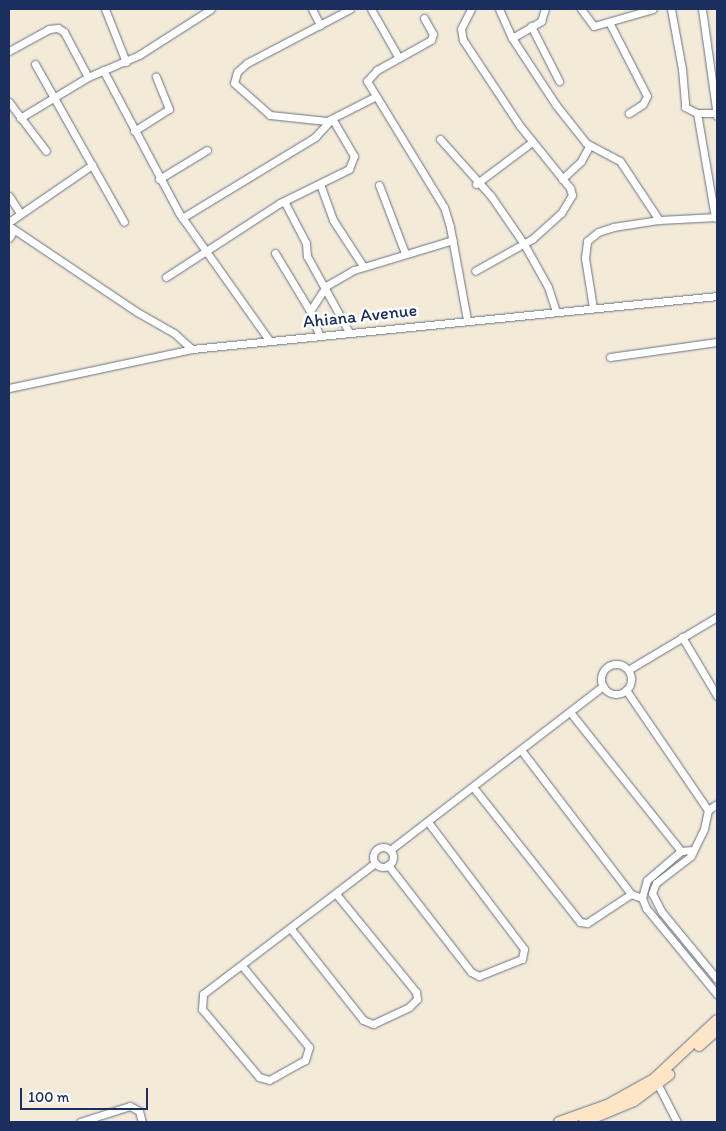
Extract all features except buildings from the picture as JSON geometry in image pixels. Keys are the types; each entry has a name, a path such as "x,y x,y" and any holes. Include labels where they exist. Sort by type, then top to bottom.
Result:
{"street":[{"path":"20,118 88,77 126,62 211,9"},
{"path":"312,9 320,25"},
{"path":"331,120 270,115 234,83 236,72 247,63 350,9"},
{"path":"371,9 399,58"},
{"path":"471,9 461,29 462,40 532,142 572,192 571,200 548,227 524,244 474,271"},
{"path":"499,9 512,38 556,105 582,138 590,145 620,161 659,220"},
{"path":"512,38 545,17 545,9"},
{"path":"581,9 592,25 653,9"},
{"path":"671,9 682,69 685,107 697,113 717,115 702,9"},
{"path":"108,10 126,62"},
{"path":"424,18 433,37 368,78 376,96 439,197 453,240 467,320"},
{"path":"609,22 647,96 643,104 630,113"},
{"path":"531,26 559,81"},
{"path":"9,51 49,29 58,28 64,32 88,77"},
{"path":"35,64 124,222"},
{"path":"104,70 159,179 182,218 269,340"},
{"path":"134,131 169,109 156,76"},
{"path":"182,218 315,136 331,120 376,96"},
{"path":"9,102 46,151"},
{"path":"593,308 585,258 587,241 598,232 613,227 659,220 716,217 697,113"},
{"path":"166,277 284,201 349,169 355,161 331,120"},
{"path":"440,139 476,184 491,196 524,244 548,287 556,312"},
{"path":"476,184 532,142"},
{"path":"562,179 581,161 590,145"},
{"path":"159,179 207,150"},
{"path":"9,222 92,165"},
{"path":"320,184 333,220 362,266"},
{"path":"379,185 405,253"},
{"path":"9,196 20,213"},
{"path":"284,201 306,243 307,256 326,286 350,332"},
{"path":"9,238 12,228 137,312 174,333 192,349"},
{"path":"310,311 326,286 362,266 453,240"},
{"path":"275,253 310,311 319,335"},
{"name":"Ahiana Avenue","path":"10,386 192,349 717,296"},
{"path":"610,358 717,342"},
{"path":"628,670 717,617"},
{"path":"682,637 717,696"},
{"path":"619,664 628,670 631,680 626,690 611,693 603,686 602,675 608,666 619,664"},
{"path":"390,850 603,686"},
{"path":"626,690 708,810"},
{"path":"570,712 681,851"},
{"path":"522,750 631,894 642,898"},
{"path":"472,787 580,922 587,923 631,894"},
{"path":"717,804 708,810 704,829 685,862 656,883 652,894 661,911 717,979"},
{"path":"388,865 471,972 479,976 522,960 524,949 428,822"},
{"path":"243,967 309,1047 305,1060 269,1080 259,1077 201,1006 203,994 243,967 374,863 375,850 383,847 390,850 393,858 388,865 381,867 374,863"},
{"path":"693,850 681,851 647,880 642,898 646,908 717,994"},
{"path":"291,929 363,1020 372,1024 409,1007 416,998 416,992 336,894"},
{"path":"690,961 698,955"},
{"path":"559,1122 608,1105 654,1079 717,1020"},
{"path":"584,1122 634,1101 658,1084 717,1030"},
{"path":"658,1084 677,1122"},
{"path":"80,1122 130,1106 139,1111 142,1122"}]}
